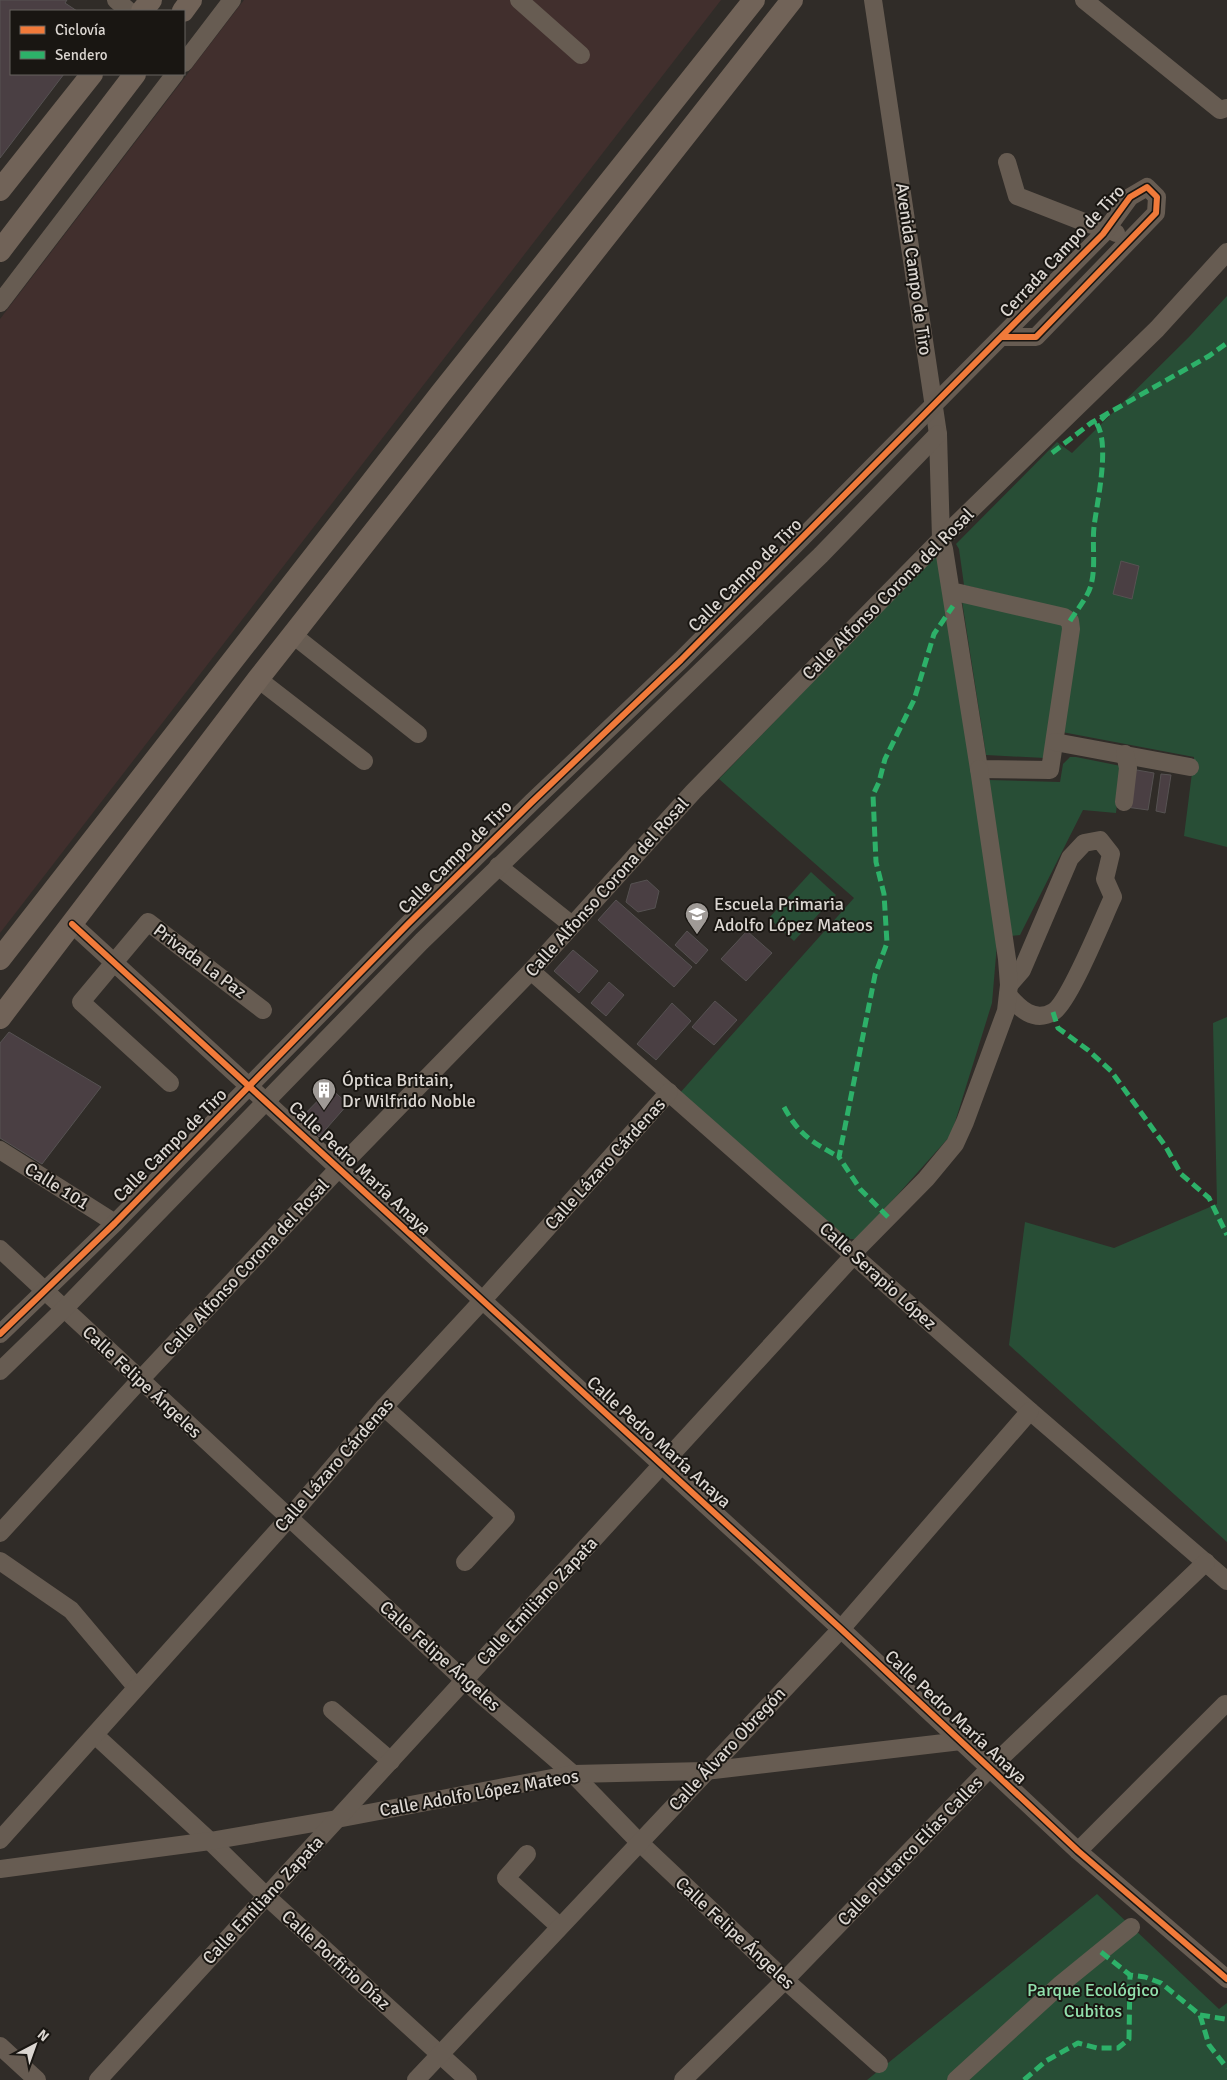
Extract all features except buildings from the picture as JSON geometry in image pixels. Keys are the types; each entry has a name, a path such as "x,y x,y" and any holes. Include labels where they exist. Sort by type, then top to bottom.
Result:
{"main road":[{"path":"183,10 191,0"},
{"path":"0,959 441,393 754,0"},
{"path":"0,1018 258,679 792,0"},
{"path":"733,26 748,41 758,45"},
{"path":"0,190 91,75"},
{"path":"0,251 134,75"},
{"path":"252,637 276,656"}],"street":[{"path":"116,0 128,10"},
{"path":"185,62 232,0"},
{"path":"519,0 581,55"},
{"name":"Avenida Campo de Tiro","path":"874,0 938,434 941,539 979,769 1007,959 1009,990"},
{"path":"1084,0 1220,110 1227,108"},
{"path":"0,303 175,75"},
{"path":"1007,162 1017,196 1089,224 1108,229 1129,242"},
{"name":"Cerrada Campo de Tiro","path":"934,405 1108,229 1130,197 1147,187 1157,197 1156,213 1036,337 1002,337"},
{"name":"Calle Alfonso Corona del Rosal","path":"0,1533 140,1380 338,1169 531,971 694,792 941,539 1157,329 1227,252"},
{"name":"Calle Campo de Tiro","path":"0,1334 115,1223 532,802 681,660 934,405"},
{"name":"Calle Campo de Tiro","path":"0,1371 64,1310 422,941 821,555 938,434"},
{"path":"804,536 821,555"},
{"path":"951,591 1064,617 1070,621 1050,770 979,769"},
{"path":"293,635 418,734"},
{"path":"681,660 697,676"},
{"path":"258,679 364,761"},
{"path":"1054,742 1190,766"},
{"path":"1124,754 1128,768 1124,802"},
{"path":"532,802 547,818"},
{"path":"1100,840 1111,854 1105,878 1112,897 1066,999 1053,1012 1035,1016 1021,1009 1009,990 1022,970 1070,858 1084,843 1100,840"},
{"path":"498,866 572,925"},
{"name":"Privada La Paz","path":"170,1083 81,1002 148,922 263,1010"},
{"name":"Calle Pedro María Anaya","path":"72,924 841,1629 1078,1851 1227,1979"},
{"name":"Calle Serapio López","path":"531,971 1030,1411 1227,1581"},
{"name":"Calle Emiliano Zapata","path":"98,2080 854,1255 858,1248 926,1179 954,1144 966,1122 1006,1011 1009,990"},
{"name":"Calle Lázaro Cárdenas","path":"0,1840 96,1736 136,1687 289,1518 384,1407 482,1301 669,1092"},
{"name":"Calle 101","path":"0,1150 115,1223"},
{"name":"Calle Felipe Ángeles","path":"0,1249 464,1680 573,1774 638,1842 785,1980 879,2064"},
{"path":"384,1407 506,1517 465,1562"},
{"name":"Calle Álvaro Obregón","path":"416,2080 638,1842 841,1629 1030,1411"},
{"path":"0,1561 71,1610 136,1687"},
{"name":"Calle Plutarco Elías Calles","path":"683,2080 785,1980 990,1768 1206,1562"},
{"path":"1078,1851 1225,1704"},
{"path":"332,1710 391,1761"},
{"name":"Calle Porfirio Díaz","path":"96,1736 210,1841 266,1896 468,2080"},
{"name":"Calle Adolfo López Mateos","path":"0,1869 210,1841 573,1774 705,1771 961,1741"},
{"path":"527,1854 506,1878 559,1926"},
{"path":"956,2080 1061,1984 1131,1927"},
{"path":"0,2046 37,2080"}],"shaded area":[{"path":"244,0 721,0 0,933 0,319"}],"green space":[{"path":"1227,296 1227,847 1184,836 1194,757 1062,732 1064,609 964,585 959,549 956,544 1057,442 1072,453 1189,337"},
{"path":"938,552 997,944 992,1003 951,1135 858,1239 847,1239 679,1094 854,898 719,779"},
{"path":"962,601 1056,621 1062,626 1065,634 1045,758 986,755"},
{"path":"1070,757 1121,766 1116,813 1083,810 1020,935 1010,936 989,780 1060,782 1063,764"},
{"path":"811,872 836,895 794,941 769,918"},
{"path":"1227,1017 1227,1542 1009,1345 1025,1222 1114,1248 1217,1204 1213,1023"},
{"name":"Parque Ecológico Cubitos","path":"1097,1894 1219,2009 1227,2003 1227,2080 867,2080"}],"marked path":[{"path":"1052,453 1091,423 1209,356 1227,343"},
{"path":"1070,621 1082,604 1091,585 1094,563 1094,527 1103,460 1101,434 1097,424 1109,412"},
{"path":"888,1217 860,1189 839,1157 875,975 887,943 884,894 876,862 873,795 879,782 885,759 914,700 934,634 953,606"},
{"path":"1053,1012 1058,1028 1088,1050 1111,1071 1166,1147 1181,1174 1209,1198 1227,1235"},
{"path":"784,1107 795,1125 807,1137 839,1157"},
{"path":"1101,1952 1130,1975 1145,1977 1161,1983 1200,2015 1209,2045 1227,2068"},
{"path":"1024,2080 1046,2061 1078,2043 1097,2048 1118,2048 1129,2039 1130,1975"},
{"path":"1200,2015 1225,2019 1227,2023"}],"cycle path":[{"path":"0,1334 115,1223 408,924 532,802 681,660 1103,234 1130,197 1147,187 1157,197 1156,213 1036,337 1002,337"},
{"path":"72,924 841,1629 1078,1851 1227,1979"}],"place":[{"name":"Escuela Primaria Adolfo López Mateos","path":"697,935"},
{"name":"Óptica Britain, Dr Wilfrido Noble","path":"324,1111"}]}
